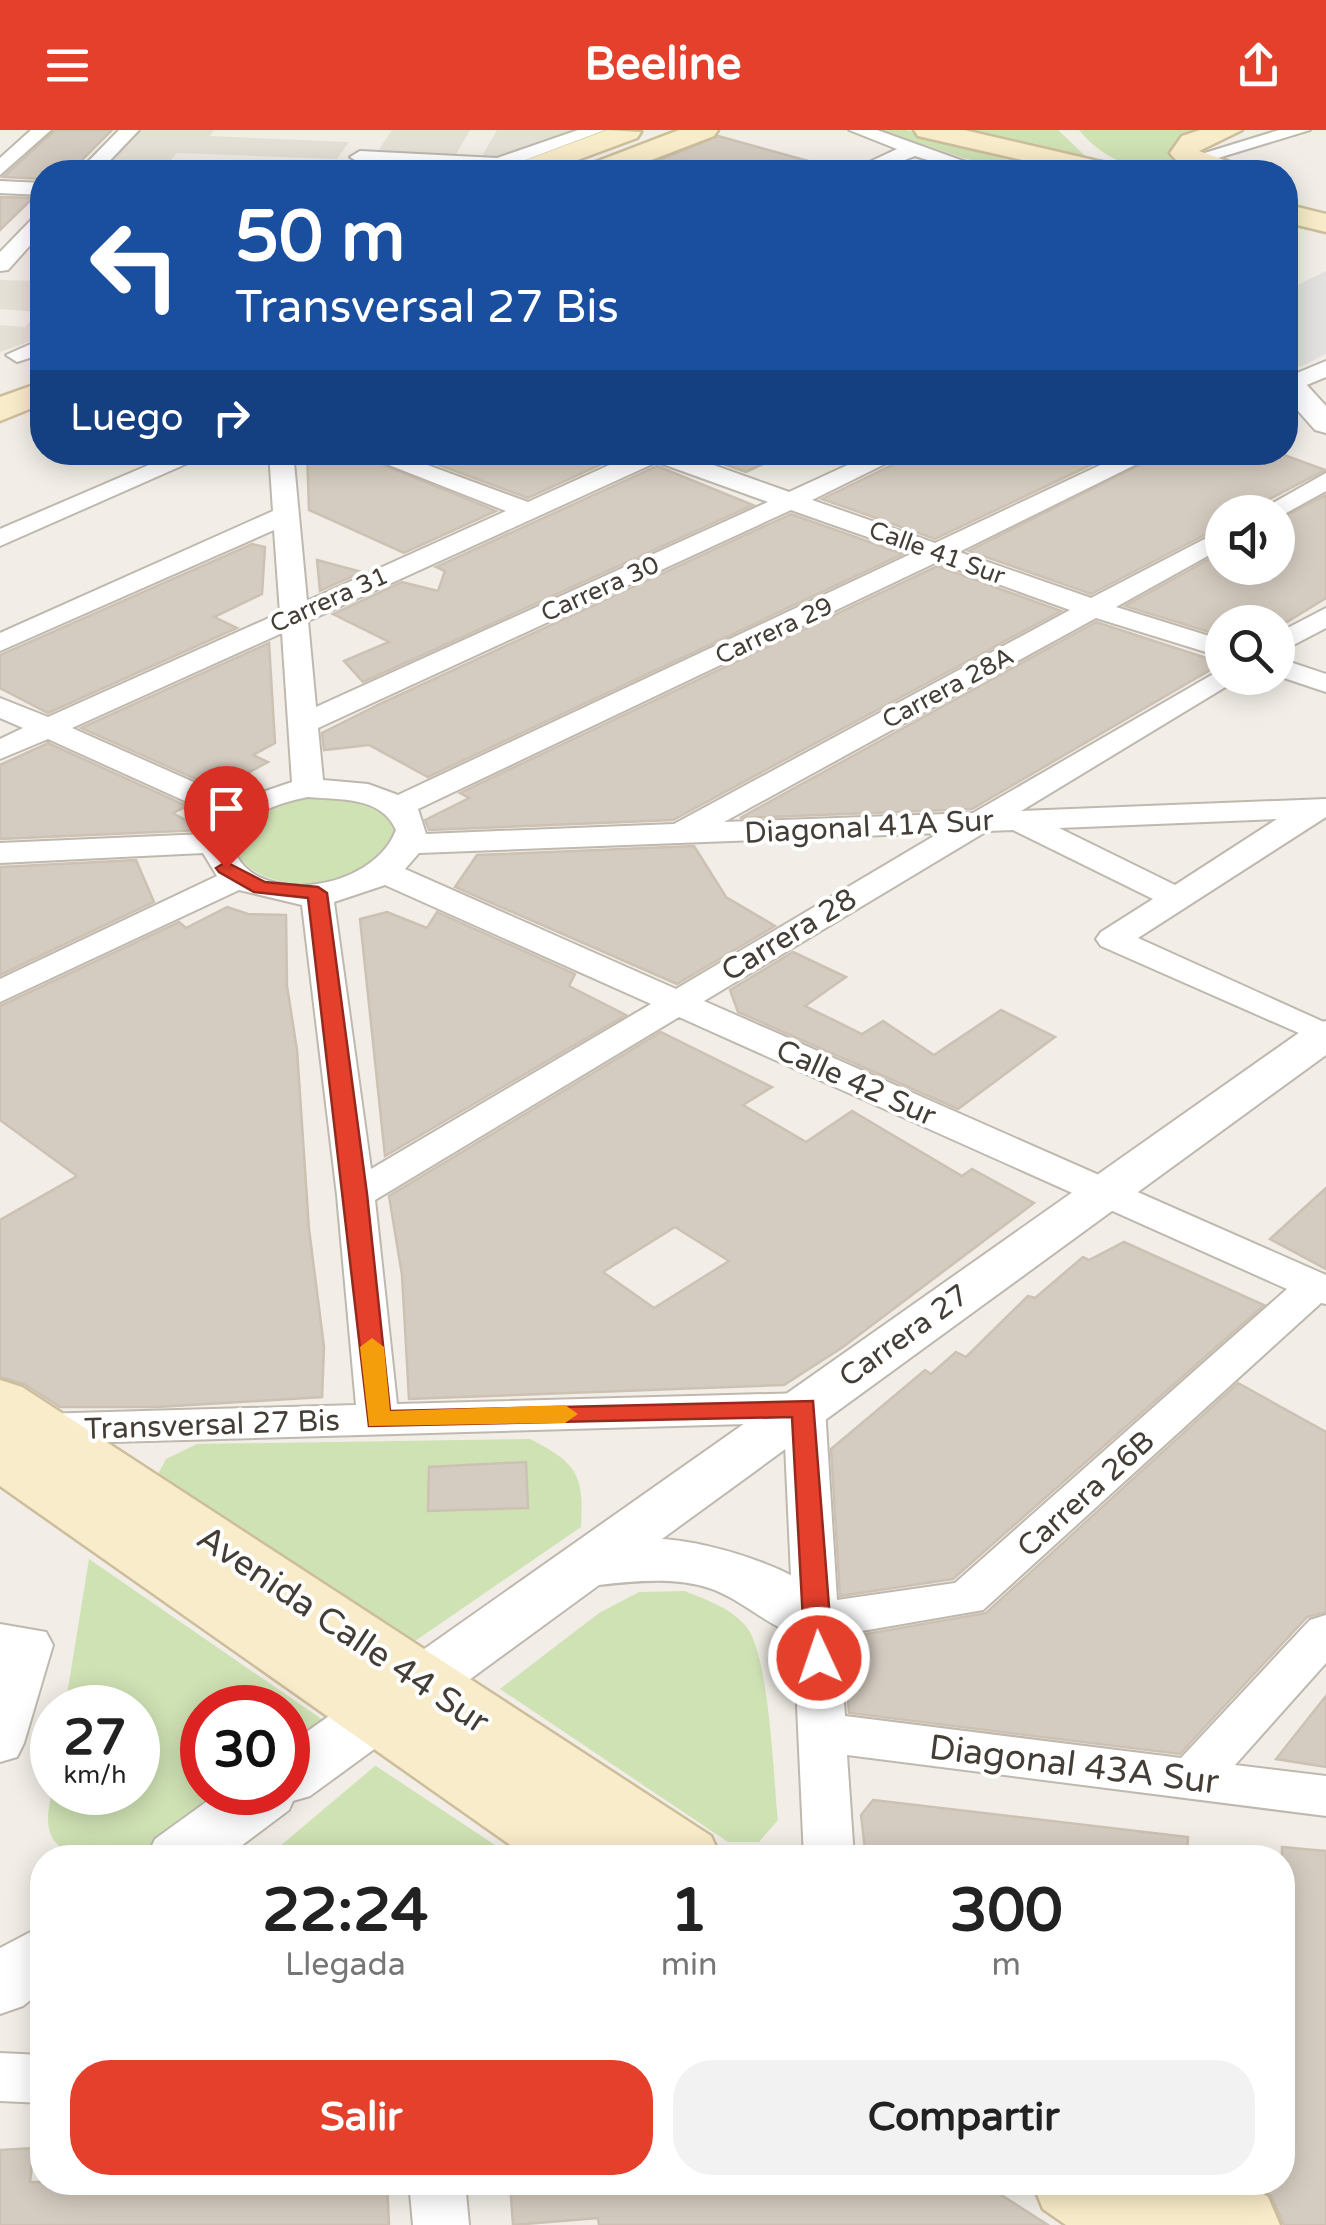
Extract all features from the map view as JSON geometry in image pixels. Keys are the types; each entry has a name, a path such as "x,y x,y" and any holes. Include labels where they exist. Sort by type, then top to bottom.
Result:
{"main road":[{"path":"535,160 629,130"},
{"path":"578,160 649,130"},
{"path":"625,160 704,130"},
{"path":"1068,130 1105,160"},
{"path":"1202,160 1184,154 1187,145 1228,130"},
{"path":"920,140 1053,160"},
{"path":"1298,188 1326,195"},
{"path":"1298,215 1326,223"},
{"path":"0,410 30,397"},
{"name":"Avenida Calle 44 Sur","path":"13,1429 399,1698 662,1845"},
{"name":"Avenida Calle 44 Sur","path":"399,1698 571,1845"},
{"path":"1091,2195 1136,2225"},
{"path":"1194,2195 1239,2225"}],"street":[{"path":"0,168 42,130"},
{"path":"100,160 130,130"},
{"path":"528,160 596,130"},
{"path":"858,130 920,140 960,160"},
{"path":"1197,158 1300,130"},
{"path":"358,160 376,134"},
{"path":"881,160 920,140"},
{"path":"1016,152 1038,160"},
{"path":"0,186 30,188"},
{"path":"0,265 30,233"},
{"path":"1298,378 1326,368"},
{"path":"1298,386 1326,394"},
{"path":"1298,395 1326,424"},
{"path":"0,538 171,465"},
{"path":"282,465 308,788"},
{"path":"403,465 529,511"},
{"name":"Carrera 31","path":"0,750 630,465"},
{"name":"Calle 41 Sur","path":"690,465 1095,609 1205,644"},
{"name":"Carrera 30","path":"302,724 869,465"},
{"name":"Carrera 29","path":"398,806 1122,465"},
{"path":"1295,499 1326,482"},
{"path":"0,643 286,515"},
{"name":"Carrera 28A","path":"674,837 1205,548"},
{"path":"1295,635 1326,616"},
{"path":"1295,673 1326,683"},
{"name":"Carrera 28","path":"356,1194 1205,687"},
{"path":"0,707 237,813"},
{"path":"308,788 360,791 398,806 414,830 412,844 386,873 343,889 318,893 260,888 239,878 218,856 216,843 222,827 257,801 308,788"},
{"path":"1320,808 1114,939 1325,1034"},
{"name":"Diagonal 41A Sur","path":"412,844 674,837 1320,808"},
{"path":"1018,820 1176,898"},
{"path":"0,853 216,843"},
{"name":"Calle 42 Sur","path":"386,873 1320,1288"},
{"path":"0,992 239,878"},
{"path":"318,893 356,1194 378,1420"},
{"name":"Carrera 27","path":"310,1762 1325,1034"},
{"name":"Carrera 26B","path":"816,1621 967,1598 1320,1288"},
{"path":"804,1408 829,1845"},
{"name":"Transversal 27 Bis","path":"13,1429 804,1408"},
{"path":"584,1565 651,1558 722,1567 816,1621"},
{"path":"1190,1781 1326,1634"},
{"path":"0,1743 15,1644"},
{"name":"Diagonal 43A Sur","path":"823,1733 1326,1796"},
{"path":"195,1845 236,1815"},
{"path":"0,1985 30,1963"},
{"path":"0,2077 30,2078"},
{"path":"438,2195 441,2225"}],"shaded area":[{"path":"140,130 214,130 210,136 349,142 337,159 177,153 171,160 109,160"},
{"path":"392,130 470,130 455,156 377,153"},
{"path":"497,130 580,130 500,159 481,158"},
{"path":"1326,271 1326,354 1300,367 1298,365 1298,285"},
{"path":"0,280 30,281 30,311 0,309"},
{"path":"30,321 30,341 0,352 0,325 25,327"}],"green space":[{"path":"878,130 906,130 1007,160 970,160"},
{"path":"954,130 1058,130 1090,160 1072,160"},
{"path":"1079,130 1215,130 1188,136 1205,160 1117,160 1093,145"},
{"path":"311,796 351,799 375,807 393,825 398,838 372,867 314,883 282,881 257,872 240,858 235,841 244,824 268,808"},
{"path":"530,1439 558,1455 574,1472 581,1494 581,1527 415,1641 164,1483 159,1472 166,1459 197,1444"},
{"path":"89,1559 272,1685 180,1685 180,1815 197,1815 165,1837 148,1845 59,1845 51,1836 49,1815 160,1815 160,1685 69,1685"},
{"path":"685,1591 739,1619 753,1639 760,1661 778,1820 759,1842 728,1842 500,1689 599,1613 639,1592"},
{"path":"310,1711 323,1720 310,1730"},
{"path":"376,1766 495,1845 281,1845"}],"building":[{"path":"55,130 112,130 82,160 30,160 30,178 3,177"},
{"path":"718,136 805,160 659,160"},
{"path":"0,197 30,198 30,201 0,230"},
{"path":"1298,460 1325,470 1277,495 1205,495 1205,535 1091,594 969,551 1139,465 1298,465"},
{"path":"307,465 384,465 496,511 404,553 309,510"},
{"path":"439,465 600,465 528,498"},
{"path":"726,465 761,465 746,472"},
{"path":"892,465 1091,465 935,539 822,499"},
{"path":"657,466 753,505 363,682 344,661 389,642 333,614 402,582 438,591 445,571 436,567"},
{"path":"1326,495 1326,598 1295,617 1295,605 1205,605 1205,631 1125,606 1205,561 1205,585 1295,585 1295,511"},
{"path":"791,514 903,554 428,777 369,745 324,750 322,733"},
{"path":"252,544 265,547 262,594 214,617 237,628 48,713 0,688 0,655"},
{"path":"317,560 362,572 320,591"},
{"path":"937,566 1061,611 673,820 429,830 425,820 469,798 460,793"},
{"path":"1096,622 1205,657 1205,673 972,809 740,818"},
{"path":"269,643 275,743 253,755 268,762 218,789 81,728"},
{"path":"48,743 187,806 173,813 203,830 0,839 0,765"},
{"path":"694,846 726,897 775,926 677,984 455,887 477,855"},
{"path":"136,860 154,902 0,975 0,867"},
{"path":"227,907 248,914 286,915 287,986 297,1050 309,1229 324,1347 322,1397 158,1407 60,1407 24,1384 0,1377 0,1220 77,1176 0,1120 0,1006 179,922 186,928"},
{"path":"387,912 427,928 437,912 575,974 569,986 626,1015 385,1156 360,919"},
{"path":"793,952 846,977 805,1006 862,1034 883,1021 934,1055 1001,1010 1055,1037 958,1109 738,1012 730,990"},
{"path":"661,1032 772,1087 743,1105 806,1142 852,1111 962,1176 972,1169 1034,1203 843,1347 784,1385 409,1399 402,1275 389,1196","holes":["675,1227 729,1261 654,1308 603,1272"]},
{"path":"1326,1188 1326,1269 1270,1239"},
{"path":"1124,1242 1264,1305 953,1579 840,1596 831,1449 925,1370 931,1374 956,1352 966,1357 1028,1296 1035,1298 1083,1257 1089,1260"},
{"path":"1238,1383 1326,1432 1326,1612 1307,1617 1180,1754 849,1713 843,1638 986,1613"},
{"path":"526,1462 528,1508 428,1511 429,1467"},
{"path":"1326,1696 1326,1767 1276,1759"},
{"path":"873,1800 1188,1837 1188,1845 864,1845 861,1815"},
{"path":"1295,1848 1326,1851 1326,2225 1284,2225 1271,2196 1295,2195"},
{"path":"30,2148 30,2195 388,2195 389,2225 0,2225 0,2150"},
{"path":"511,2195 1001,2195 1048,2225 599,2225 598,2218 513,2225"}],"slow traffic":[{"path":"372,1347 378,1420 565,1414"}],"route":[{"path":"226,868 260,888 318,893 356,1194 378,1420 804,1408 819,1658"}]}
